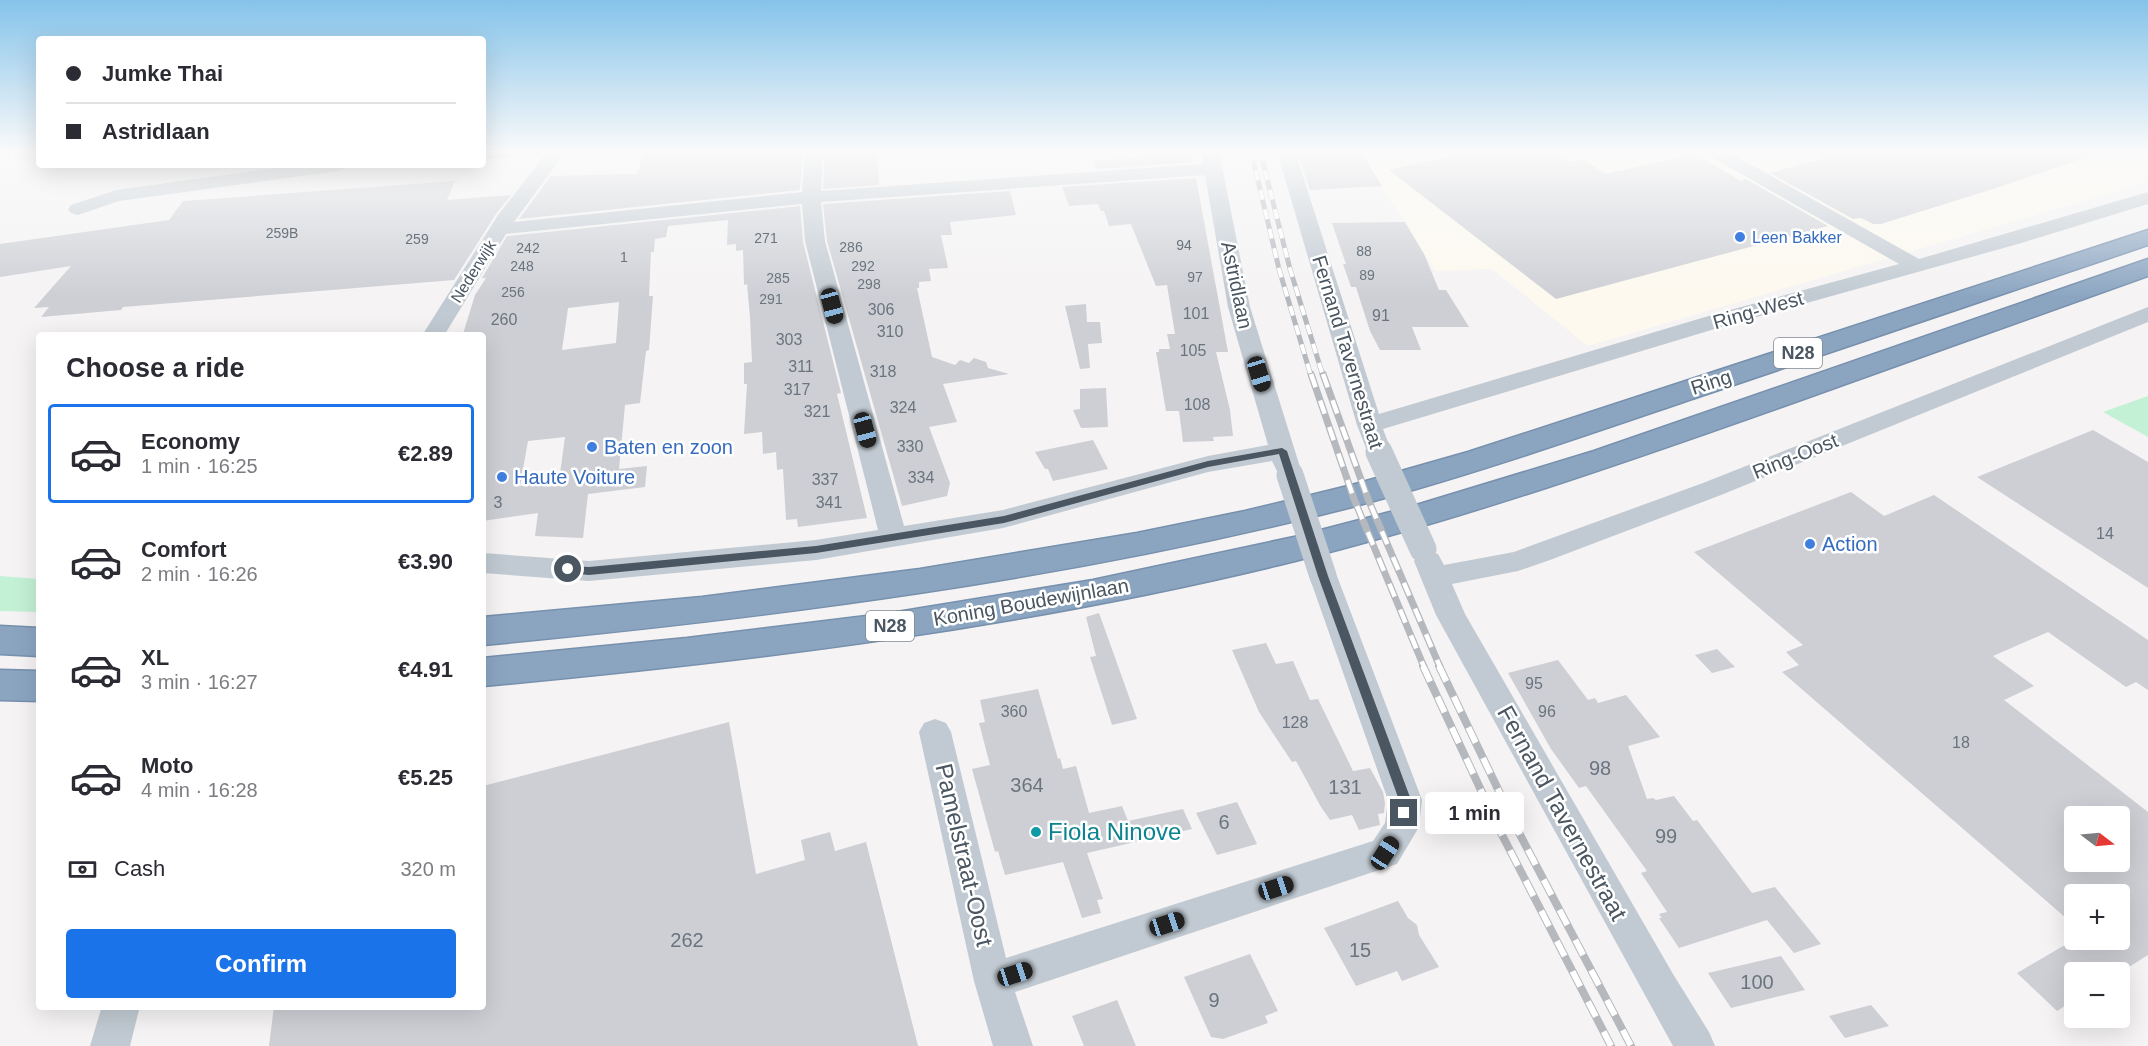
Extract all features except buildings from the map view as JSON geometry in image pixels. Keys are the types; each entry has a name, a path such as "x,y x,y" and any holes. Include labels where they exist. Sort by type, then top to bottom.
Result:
{"highway":[{"name":"Ring","path":"1271,515 1449,469 2148,237"},
{"name":"Ring","path":"1292,550 1476,499 1640,447 2148,267"},
{"name":"Koning Boudewijnlaan","path":"486,631 763,603 949,578 1144,544 1271,515"},
{"name":"Koning Boudewijnlaan","path":"486,672 759,645 967,615 1056,600 1292,550"},
{"path":"0,640 36,642"},
{"path":"0,685 36,686"}],"street":[{"path":"78,209 105,200"},
{"name":"Nederwijk","path":"436,332 500,228 521,200"},
{"path":"500,228 774,200"},
{"path":"811,200 816,245 893,536"},
{"name":"Astridlaan","path":"993,981 1385,853 1402,826 1405,800 1323,576 1239,307 1219,200"},
{"name":"Fernand Tavernestraat","path":"1301,200 1369,425 1451,615 1659,987 1695,1046"},
{"path":"1800,200 1916,265"},
{"name":"Ring-West","path":"1369,425 1720,320 2023,237 2142,200"},
{"name":"Ring-Oost","path":"1429,563 1518,561 1540,554 1712,489 2148,314"},
{"path":"486,563 589,571 816,550 1004,519 1208,464 1286,463"},
{"name":"Pamelstraat-Oost","path":"935,732 993,981 1013,1046"},
{"path":"110,1046 120,1010"}],"shaded area":[{"path":"1391,200 2087,200 1588,346 1492,269 1435,271"}],"green space":[{"path":"2148,396 2148,437 2103,412"},
{"path":"0,576 36,579 36,612 0,611"}],"railway":[{"path":"1263,200 1279,269 1311,376"},
{"path":"1272,200 1290,269 1323,376"},
{"path":"1311,374 1354,499 1424,667"},
{"path":"1323,374 1368,499 1440,667"},
{"path":"1423,666 1500,831 1611,1046"},
{"path":"1439,666 1518,831 1631,1046"}],"place":[{"name":"Leen Bakker","path":"1740,237"},
{"name":"Baten en zoon","path":"592,447"},
{"name":"Haute Voiture","path":"502,477"},
{"name":"Action","path":"1810,544"},
{"name":"Fiola Ninove","path":"1036,832"}],"route":[{"path":"568,569 589,571 816,550 1004,519 1208,464 1282,451 1323,576 1405,800 1404,813"}]}
